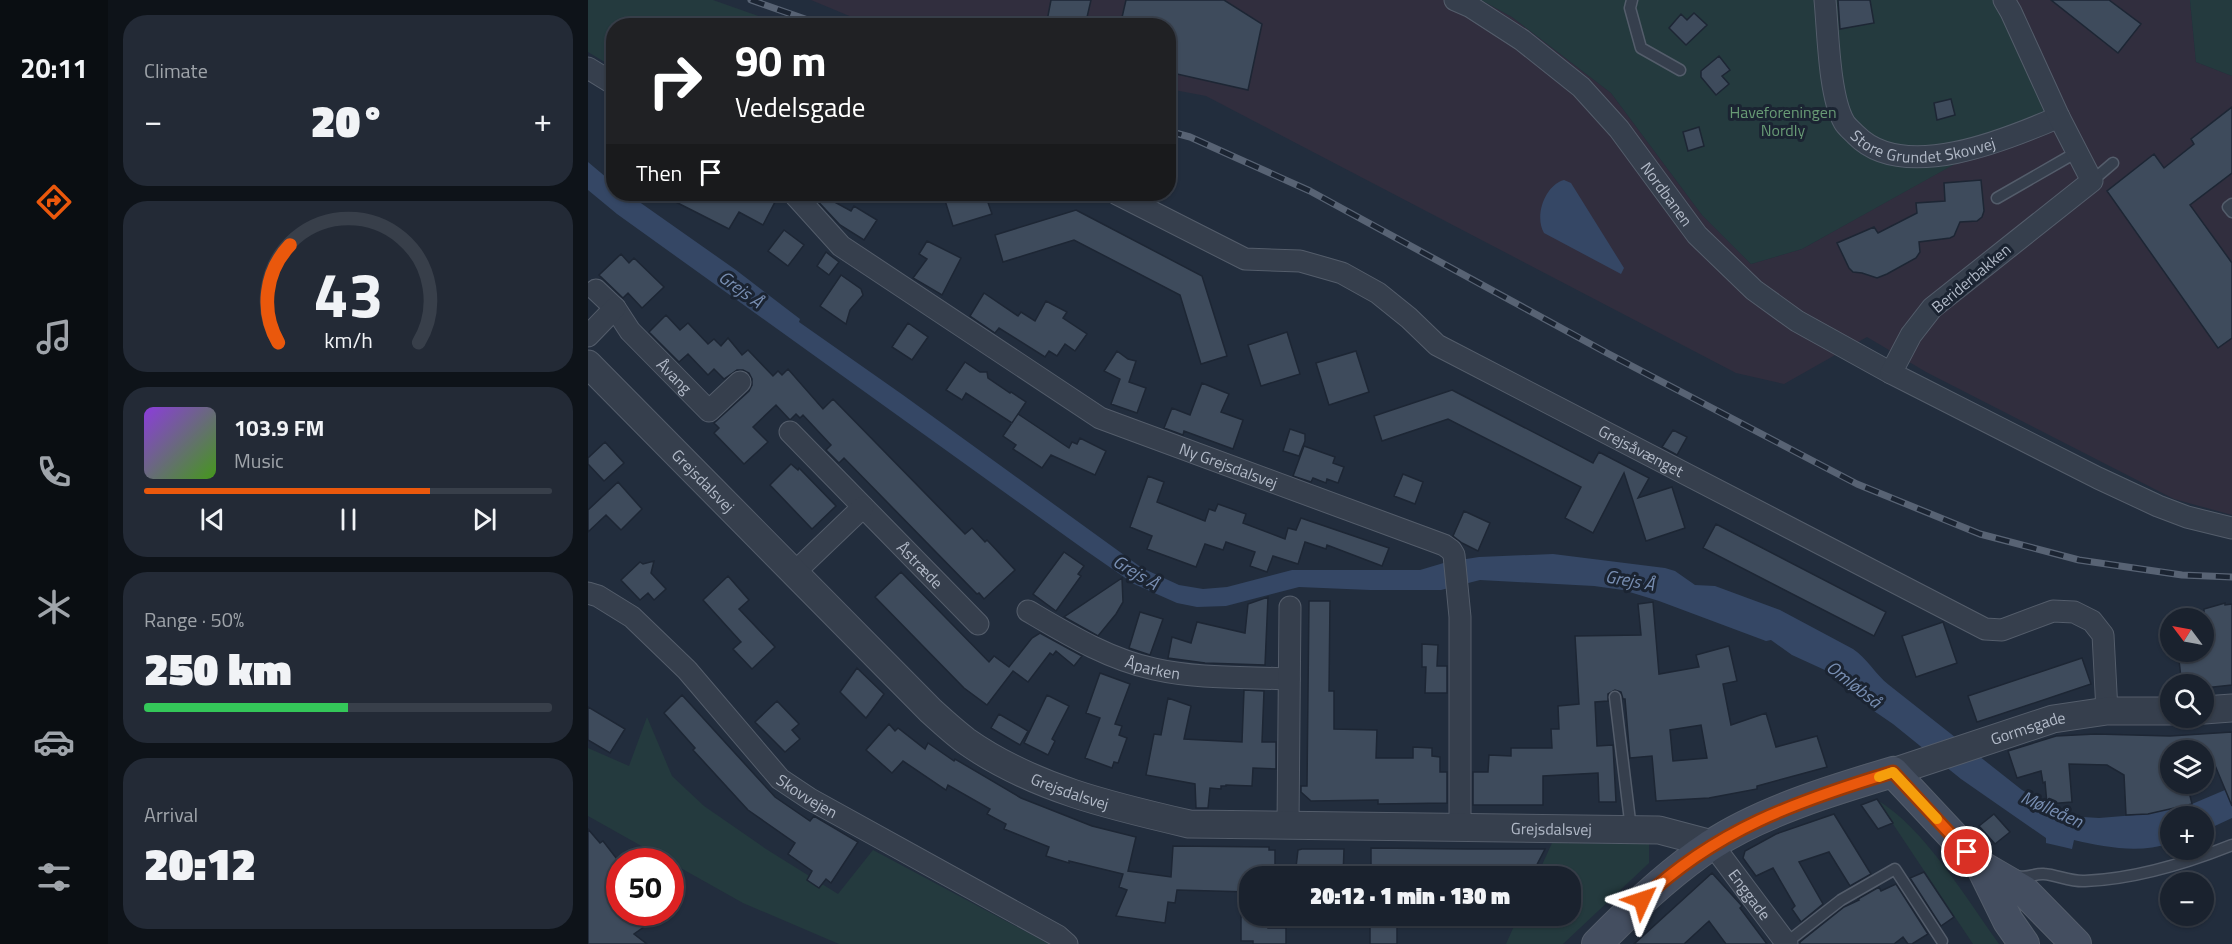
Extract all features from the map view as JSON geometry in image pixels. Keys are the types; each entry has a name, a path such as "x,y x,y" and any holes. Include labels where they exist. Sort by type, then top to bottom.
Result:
{"main road":[{"path":"1597,944 1656,887 1712,844 1779,811 1906,767 1981,866 2046,944"},
{"path":"1981,866 2008,921 2024,944"},
{"path":"1981,866 2024,891 2076,944"}],"street":[{"name":"Nordbanen","path":"1455,0 1471,7 1522,40 1581,87 1619,129 1697,235 1754,290 1797,321 1891,373"},
{"name":"Store Grundet Skovvej","path":"1825,0 1834,91 1844,122 1867,146 1889,154 1914,158 1949,155 2028,130 2059,117"},
{"path":"2004,0 2092,181"},
{"path":"588,68 606,79"},
{"name":"Beriderbakken","path":"1891,373 1911,335 1932,308 2092,181"},
{"name":"Ny Grejsdalsvej","path":"800,201 841,246 1100,418 1451,549 1454,555 1458,588 1461,647 1460,828"},
{"name":"Grejsåvænget","path":"1131,201 1245,259 1300,261 1342,273 1378,293 1437,345 1985,628 2002,630 2053,611 2074,612 2092,621 2103,635 2107,711"},
{"name":"Åvang","path":"597,290 615,308 630,331 709,411 740,382"},
{"path":"588,336 615,308"},
{"name":"Grejsdalsvej","path":"588,364 931,711 966,741 1009,766 1059,790 1118,808 1189,824 1659,830 1712,844"},
{"path":"1891,373 2158,506 2187,517 2232,528"},
{"name":"Åstræde","path":"790,432 978,624"},
{"path":"795,572 863,507"},
{"name":"Skovvejen","path":"588,593 598,596 632,617 687,670 780,778 810,799 1058,936 1067,944"},
{"path":"1288,826 1290,608"},
{"name":"Åparken","path":"1028,611 1085,645 1116,658 1155,669 1197,675 1289,679"},
{"path":"2214,709 2232,708"},
{"name":"Gormsgade","path":"1906,767 2054,719 2107,711 2160,711"},
{"name":"Enggade","path":"1712,844 1787,943"}],"lane":[{"path":"1632,0 1630,8 1641,48 1680,70"},
{"path":"1997,198 2077,153"},
{"path":"2092,181 2113,164"},
{"path":"2232,204 2228,207 2232,212"},
{"path":"1615,697 1632,829"},
{"path":"1981,866 2026,878 2041,873 2083,882 2147,872 2204,856 2232,845"},
{"path":"1787,943 1841,900 1894,869 1942,941"}],"shaded area":[{"path":"811,0 1481,0 1512,17 1611,93 1702,215 1751,264 1802,249 2044,114 2008,0 2190,0 2196,62 2232,76 2232,515 2174,499 1926,372 1867,337 1784,384 1736,373 1206,96 1176,90 1176,18 854,18"}],"green space":[{"path":"588,0 713,0 764,18 606,18 606,63 588,52"},
{"name":"Haveforeningen Nordly","path":"1481,0 2008,0 2045,114 1802,249 1751,264 1702,215 1611,93 1512,17"},
{"path":"2190,0 2232,0 2232,76 2196,62"},
{"path":"647,717 672,776 704,806 766,849 838,894 873,850 1049,944 839,944 743,903 684,870 684,848 645,848 588,816 588,748 629,766"},
{"path":"1877,800 1911,827 1928,846 1999,944 1973,944"},
{"path":"1552,843 1649,844 1649,863 1563,944 1506,944 1514,926 1581,926 1581,866 1542,866"}],"water":[{"path":"588,162 606,177 606,201 638,201 736,270 800,319 799,322 1142,568 1179,585 1203,589 1227,587 1292,570 1420,570 1447,562 1479,557 1553,554 1665,568 1675,571 1695,585 1715,586 1780,610 1853,649 1889,685 2022,790 2047,804 2083,817 2099,818 2160,811 2160,846 2134,849 2074,840 2072,849 2046,843 2046,838 1961,779 1827,671 1792,655 1771,640 1766,641 1623,590 1594,586 1480,580 1441,590 1299,587 1226,606 1197,607 1177,603 1134,584 1085,550 617,214 588,190"},
{"path":"1564,180 1571,183 1624,268 1621,274 1544,233 1540,218 1543,202 1551,188"},
{"path":"2232,787 2232,818 2214,826 2214,806 2183,806"}],"building":[{"path":"1051,0 1091,0 1087,18 1048,18"},
{"path":"1126,0 1224,0 1262,24 1248,90 1176,74 1176,18 1122,18"},
{"path":"1838,0 1870,0 1874,23 1840,29"},
{"path":"2051,0 2109,0 2141,24 2118,53"},
{"path":"1694,13 1707,25 1686,45 1669,28 1681,14 1687,20"},
{"path":"1719,56 1730,70 1722,76 1729,84 1716,95 1701,77 1701,71"},
{"path":"1951,99 1955,115 1937,120 1934,103"},
{"path":"2232,107 2232,173 2190,205 2232,263 2232,338 2218,348 2107,191 2154,154 2164,168 2194,144 2191,139"},
{"path":"1699,127 1704,146 1688,151 1683,132"},
{"path":"1981,180 1984,211 1982,217 1977,221 1960,222 1954,236 1950,238 1919,242 1920,252 1916,258 1877,278 1853,272 1849,268 1837,243 1874,227 1878,233 1917,213 1916,203 1945,201 1944,183"},
{"path":"674,201 775,201 763,225 739,212 729,229"},
{"path":"818,201 833,201 851,211 854,206 877,220 864,240 840,225"},
{"path":"945,201 987,201 992,214 953,226"},
{"path":"1076,210 1202,276 1227,356 1201,364 1180,295 1074,240 1003,262 995,235"},
{"path":"784,230 804,245 788,266 768,251"},
{"path":"927,241 961,258 942,295 913,278 927,259 919,254"},
{"path":"826,252 839,262 829,275 817,266"},
{"path":"621,254 629,263 634,258 664,287 642,308 628,293 623,298 599,275"},
{"path":"841,275 861,289 863,295 850,310 846,324 820,306"},
{"path":"984,293 1018,316 1021,312 1035,321 1046,301 1067,312 1063,318 1087,334 1075,351 1065,344 1057,356 1049,351 1045,357 999,328 995,333 970,316"},
{"path":"666,315 680,330 688,323 708,344 714,339 721,346 728,338 742,355 748,350 773,376 778,371 782,375 788,369 823,409 833,399 965,534 972,528 985,542 987,540 1015,570 984,599 979,593 977,594 844,458 839,463 826,450 831,445 803,415 800,418 796,414 790,420 776,405 753,427 768,442 744,464 714,433 719,428 714,423 749,391 752,379 749,373 737,370 724,379 714,369 708,375 688,354 679,362 649,332"},
{"path":"908,323 928,337 912,360 892,347"},
{"path":"1287,332 1300,374 1261,386 1248,345"},
{"path":"1117,351 1128,359 1136,361 1129,382 1146,388 1137,413 1111,404 1120,379 1104,371"},
{"path":"1356,351 1369,392 1329,405 1316,363"},
{"path":"965,362 980,372 987,372 988,378 1026,402 1012,423 966,393 962,400 946,390"},
{"path":"1202,383 1229,394 1221,412 1243,420 1233,449 1184,431 1183,435 1164,428 1172,408 1190,415"},
{"path":"1452,390 1593,463 1599,452 1649,478 1638,498 1672,487 1685,528 1646,541 1624,473 1593,533 1565,518 1581,487 1448,419 1382,441 1374,416"},
{"path":"1018,414 1069,448 1072,442 1077,444 1080,438 1106,451 1095,475 1051,455 1042,468 1013,449 1016,445 1003,436"},
{"path":"1290,429 1305,434 1305,441 1299,456 1283,451"},
{"path":"1673,430 1687,437 1677,455 1662,447"},
{"path":"605,442 624,463 604,481 588,464 588,458"},
{"path":"1304,446 1335,457 1333,463 1344,467 1338,483 1327,479 1326,483 1313,478 1311,482 1293,476"},
{"path":"791,464 798,470 799,468 836,506 812,529 770,485"},
{"path":"1403,474 1423,482 1415,504 1394,496"},
{"path":"1148,476 1164,482 1157,502 1205,521 1209,509 1215,511 1218,504 1246,514 1243,523 1285,539 1288,528 1296,530 1301,518 1389,548 1382,566 1327,545 1326,549 1305,542 1298,564 1273,556 1267,572 1250,566 1255,552 1226,542 1223,550 1205,544 1196,567 1147,549 1152,536 1130,527"},
{"path":"618,482 642,509 621,530 606,515 588,532 588,510"},
{"path":"1464,511 1490,523 1478,551 1453,536"},
{"path":"1716,524 1886,612 1874,636 1703,548"},
{"path":"1064,552 1084,566 1078,574 1081,576 1056,611 1033,594"},
{"path":"654,561 651,573 666,589 654,600 648,593 640,600 621,580 640,562 643,564"},
{"path":"901,572 989,662 994,656 1009,667 1032,638 1040,633 1082,656 1074,666 1056,651 1053,655 1050,653 1028,682 1013,671 987,705 964,688 875,597"},
{"path":"728,576 749,600 739,609 775,647 752,669 733,649 741,642 703,600"},
{"path":"1122,578 1123,602 1098,636 1064,617"},
{"path":"1268,597 1265,665 1205,663 1168,658 1172,637 1191,643 1197,622 1245,633 1248,604"},
{"path":"1309,601 1330,601 1329,691 1334,691 1334,729 1377,730 1376,758 1413,758 1413,747 1432,748 1432,756 1440,757 1440,772 1447,772 1447,803 1378,804 1378,800 1311,801 1301,792 1301,786 1307,786"},
{"path":"1653,602 1659,674 1699,667 1696,655 1729,646 1737,681 1723,684 1731,725 1766,713 1776,747 1817,736 1827,767 1757,786 1757,789 1709,798 1656,801 1652,756 1630,758 1625,699 1621,692 1615,690 1608,694 1608,701 1595,702 1597,746 1613,745 1616,802 1599,802 1598,773 1543,776 1543,805 1473,805 1473,772 1488,772 1489,755 1511,756 1511,748 1552,748 1551,729 1559,729 1558,706 1579,704 1575,636 1641,635 1638,604","holes":["1701,725 1707,758 1673,761 1670,730"]},
{"path":"2225,603 2225,605 2232,604 2232,685 2214,687 2214,674 2181,674 2179,662 2214,662 2214,608 2208,608"},
{"path":"1140,612 1163,619 1150,655 1129,648"},
{"path":"1943,622 1957,663 1916,677 1902,636"},
{"path":"1422,644 1438,645 1437,666 1447,666 1447,693 1425,693 1426,667 1422,667"},
{"path":"2082,658 2091,684 1977,722 1968,696"},
{"path":"857,668 884,694 866,718 840,692"},
{"path":"1100,673 1130,684 1115,724 1122,726 1119,735 1127,738 1118,763 1114,762 1112,768 1085,758 1100,718 1086,713"},
{"path":"1244,690 1264,691 1262,742 1276,742 1276,769 1253,768 1252,786 1226,785 1221,786 1221,789 1210,788 1208,808 1196,808 1195,784 1146,775 1154,734 1161,735 1168,698 1191,706 1184,739 1242,742"},
{"path":"682,695 775,797 810,821 814,816 858,842 831,883 826,879 819,888 807,880 812,871 788,854 795,843 748,810 693,750 695,748 664,713"},
{"path":"1047,695 1069,706 1052,739 1055,741 1048,755 1024,743"},
{"path":"777,701 799,724 792,730 800,739 785,752 755,722"},
{"path":"588,707 625,729 610,753 588,740"},
{"path":"999,714 1028,731 1020,745 991,728"},
{"path":"889,724 895,731 898,728 925,749 928,743 954,761 955,759 1021,798 1092,826 1136,837 1128,871 1171,877 1173,846 1269,847 1269,850 1275,850 1275,866 1239,866 1239,892 1177,890 1175,903 1168,902 1165,923 1116,916 1127,890 1119,887 1123,874 1046,856 1049,847 1004,829 1006,824 987,814 990,809 948,785 946,790 903,761 892,773 866,750"},
{"path":"2232,732 2232,806 2214,763 2214,740 2160,740 2160,794 2190,794 2192,804 2160,806 2160,811 2148,814 2126,815 2124,775 2107,765 2069,764 2072,802 2047,804 2045,782 2043,783 2041,771 2017,778 2008,751 2056,736 2096,734 2170,736"},
{"path":"1877,799 1893,823 1878,829 1861,805"},
{"path":"1834,814 1871,874 1850,886 1829,852 1799,862 1823,904 1801,922 1792,909 1795,906 1773,868 1756,876 1743,858 1745,851 1776,834"},
{"path":"1994,814 2010,832 1995,844 1979,826"},
{"path":"588,829 600,843 603,841 608,848 606,848 606,926 645,926 634,934 647,944 588,944"},
{"path":"1371,848 1545,849 1536,866 1371,866"},
{"path":"1344,849 1343,866 1296,866 1298,850"},
{"path":"1924,872 1954,917 1941,926 1910,878"},
{"path":"1712,873 1742,906 1740,908 1767,944 1726,944 1709,921 1684,944 1634,944"},
{"path":"1896,884 1928,934 1912,944 1908,944 1903,937 1894,944 1800,944 1844,907 1879,887 1881,891"},
{"path":"1241,926 1286,928 1286,944 1253,944 1253,941 1241,941"},
{"path":"1370,926 1397,926 1397,944 1370,944"}],"railway":[{"path":"751,0 802,18"},
{"path":"1176,133 1190,137 1310,191 1607,353 1857,484 1980,534 2079,560 2182,575 2232,577"}],"slow traffic":[{"path":"1879,777 1893,772 1937,819"}],"route":[{"path":"1642,900 1712,844 1779,811 1893,772 1967,852"}],"water label":[{"name":"Grejs Å","path":"741,289"},
{"name":"Grejs Å","path":"1136,572"},
{"name":"Grejs Å","path":"1630,580"},
{"name":"Omløbså","path":"1854,684"},
{"name":"Mølleåen","path":"2052,809"}]}
